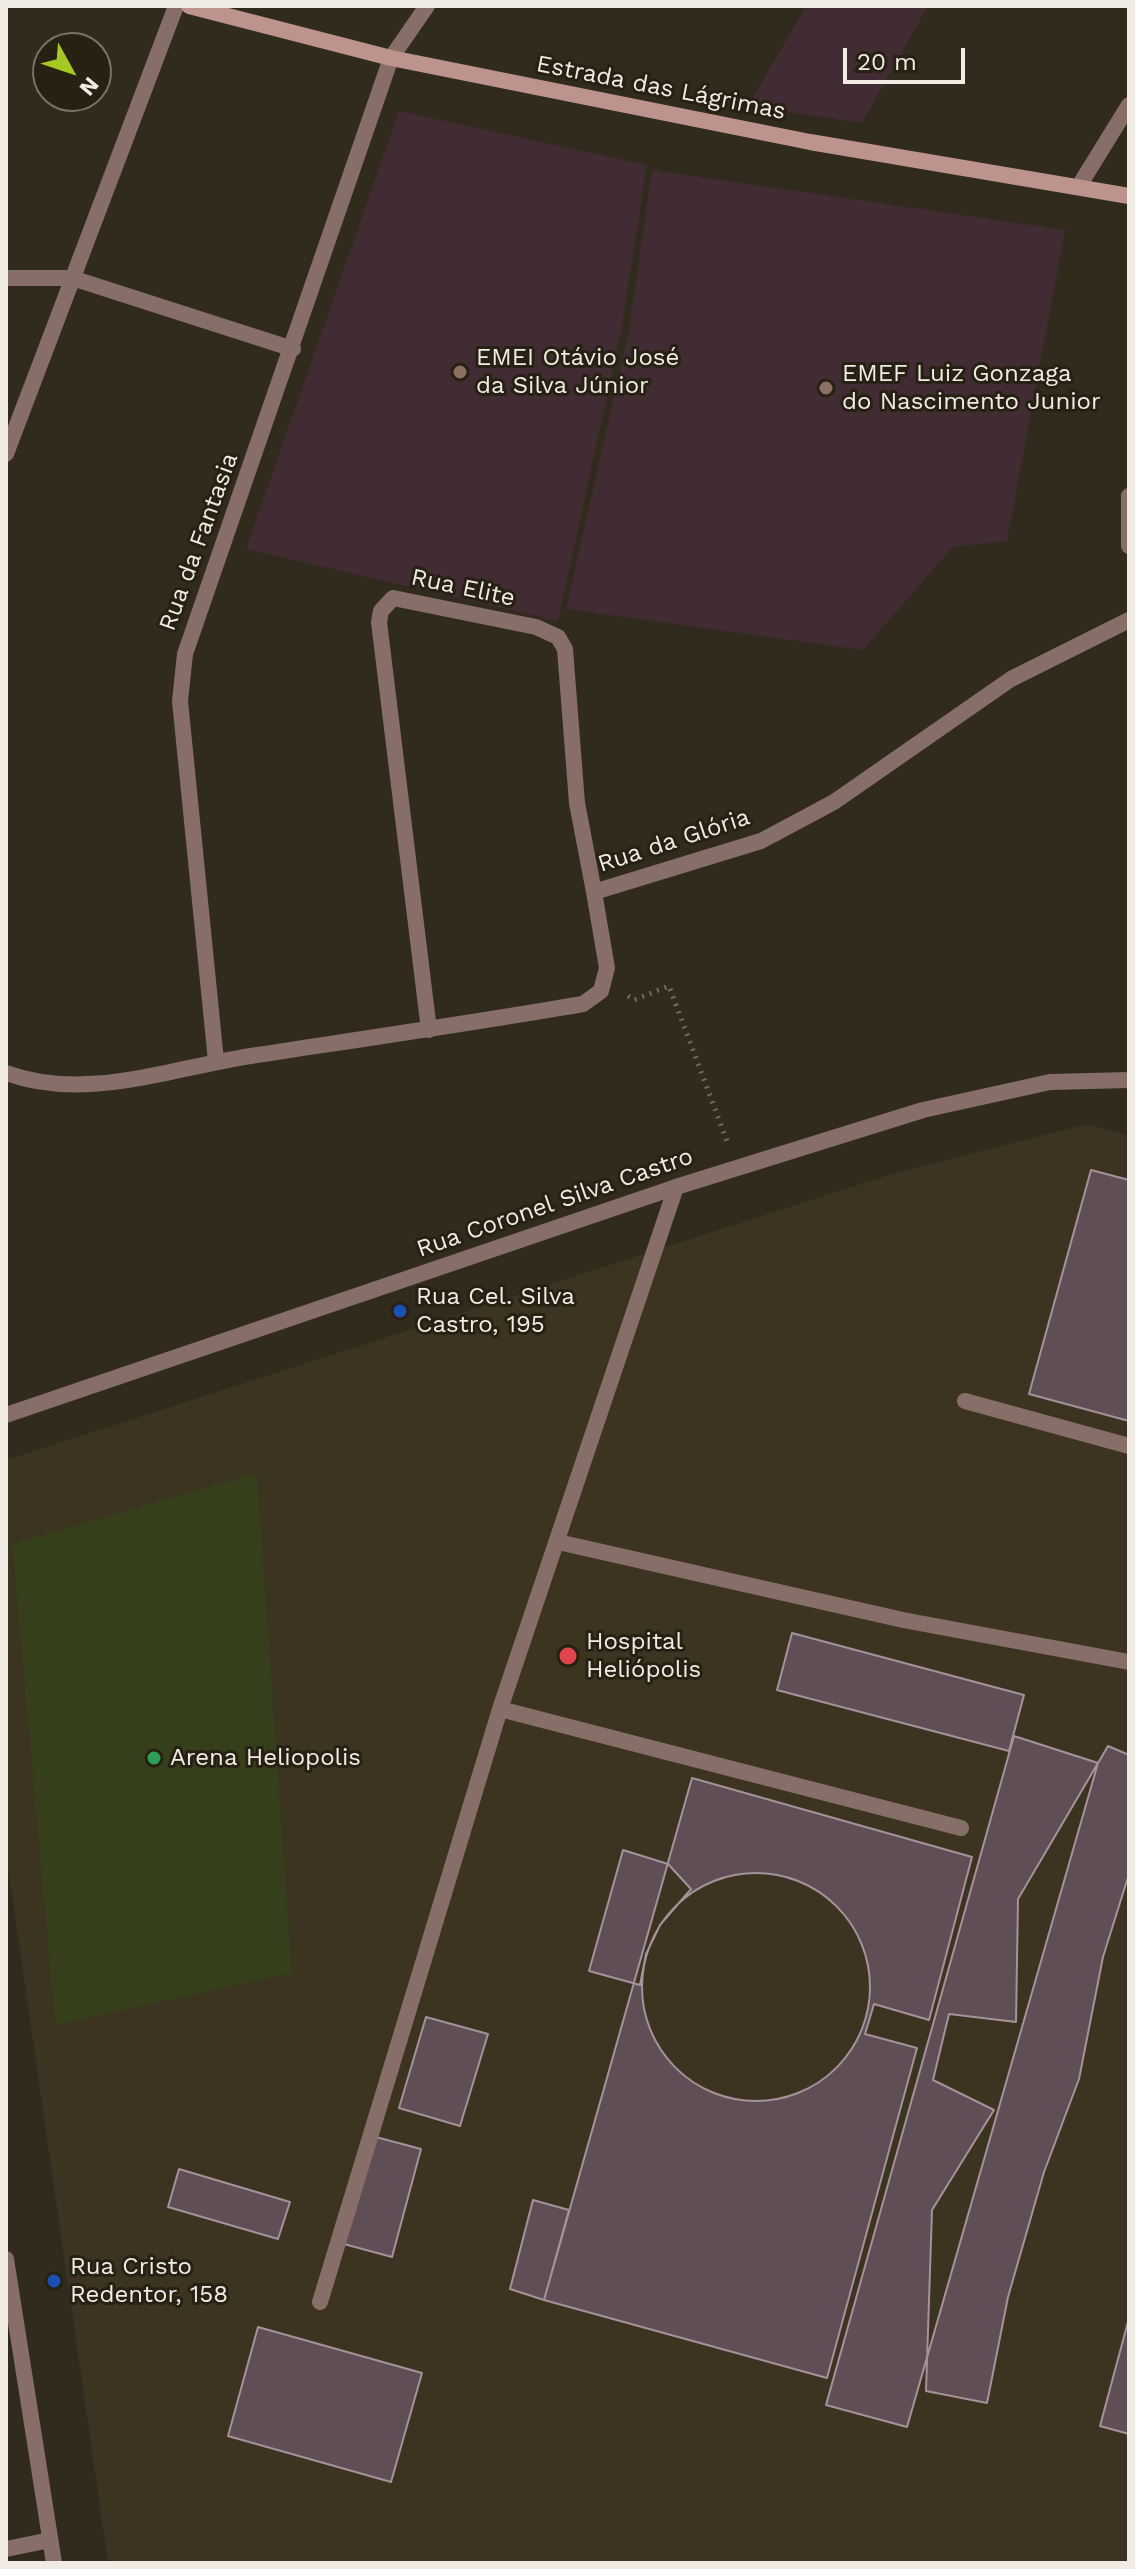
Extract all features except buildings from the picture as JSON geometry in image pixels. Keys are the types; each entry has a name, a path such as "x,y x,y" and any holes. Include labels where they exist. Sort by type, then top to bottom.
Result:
{"main road":[{"name":"Estrada das Lágrimas","path":"189,6 391,58 810,142 1129,196"}],"street":[{"path":"6,454 176,6"},
{"name":"Rua da Fantasia","path":"216,1061 180,701 185,654 293,349 391,58 427,6"},
{"path":"1079,186 1129,105"},
{"path":"6,278 72,278 293,349"},
{"path":"1129,496 1129,546"},
{"name":"Rua Elite","path":"429,1030 379,622 381,611 393,598 536,627 558,637 565,649 577,803 594,892"},
{"name":"Rua da Glória","path":"606,979 607,968 594,892 761,841 834,802 1011,679 1129,620"},
{"path":"6,1073 32,1083 63,1086 139,1079 216,1061 583,1004 601,991 606,979"},
{"name":"Rua Coronel Silva Castro","path":"6,1415 676,1187 923,1110 1035,1085 1129,1080"},
{"path":"320,2302 500,1709 676,1187"},
{"path":"965,1401 1129,1446"},
{"path":"558,1542 903,1620 1129,1662"},
{"path":"500,1709 961,1828"},
{"path":"6,2259 14,2353 54,2563"},
{"path":"6,2549 50,2540"}],"path":[{"path":"606,979 634,1000 669,986 737,1168"}],"shaded area":[{"path":"806,6 928,6 862,123 748,106"},
{"name":"EMEI Otávio José da Silva Júnior","path":"399,111 647,165 621,332 558,621 246,549"},
{"name":"EMEF Luiz Gonzaga do Nascimento Junior","path":"652,170 1065,230 1007,541 953,547 863,650 566,609 629,330"},
{"name":"Hospital Heliópolis","path":"1087,1124 1129,1136 1129,2563 108,2563 6,1853 6,1460 895,1173"}],"green space":[{"name":"Arena Heliopolis","path":"257,1473 292,1973 55,2025 12,1544"}],"place":[{"name":"EMEI Otávio José da Silva Júnior","path":"460,372"},
{"name":"EMEF Luiz Gonzaga do Nascimento Junior","path":"826,388"},
{"name":"Rua Cel. Silva Castro, 195","path":"400,1311"},
{"name":"Hospital Heliópolis","path":"568,1656"},
{"name":"Arena Heliopolis","path":"154,1758"},
{"name":"Rua Cristo Redentor, 158","path":"54,2281"}]}
